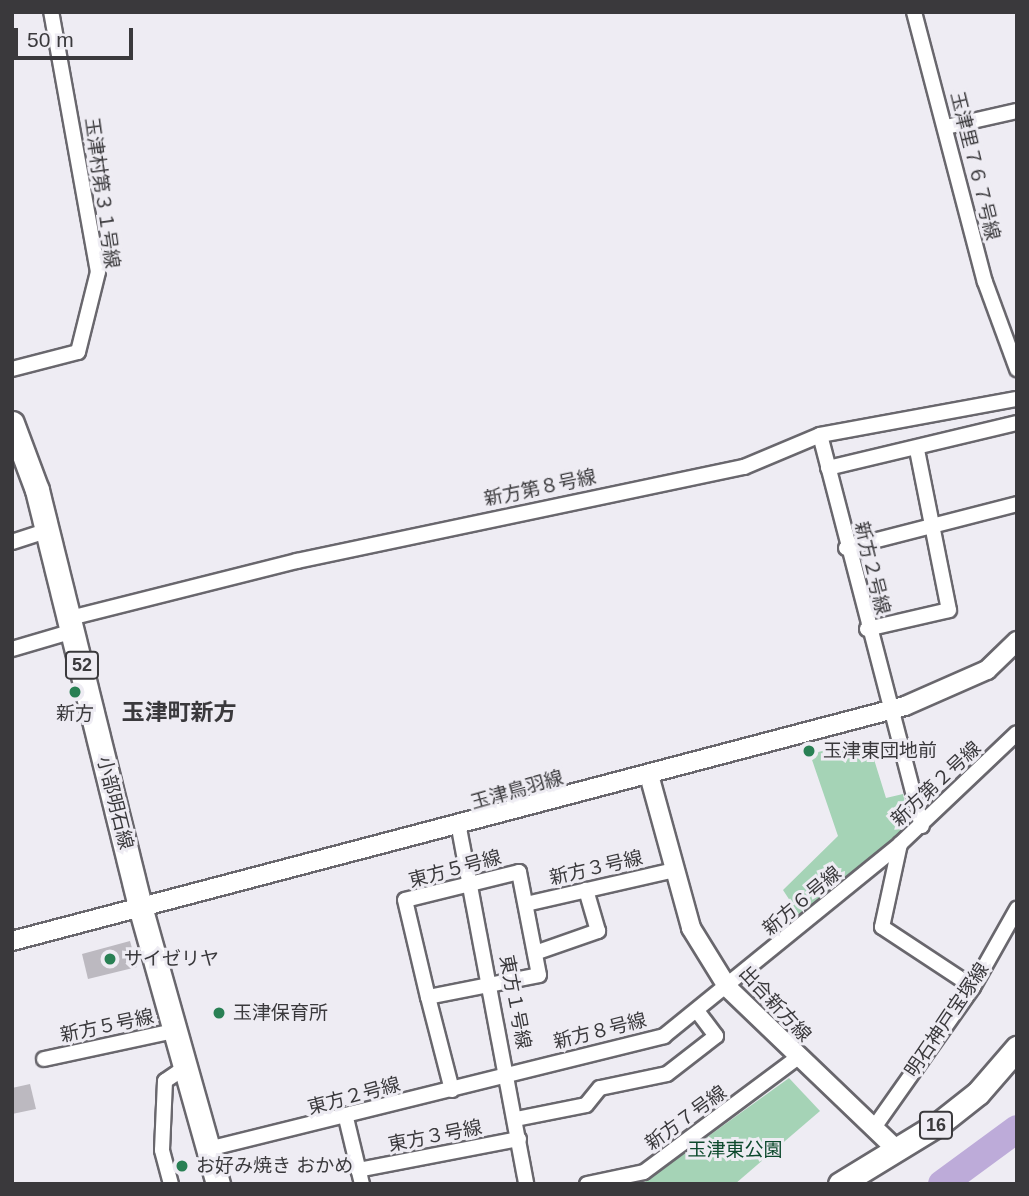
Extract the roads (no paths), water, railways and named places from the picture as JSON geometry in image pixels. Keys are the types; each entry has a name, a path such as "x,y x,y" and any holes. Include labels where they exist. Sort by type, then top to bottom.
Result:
{"main road":[{"name":"小部明石線","path":"12,423 48,530 141,911 178,1030 218,1184"},
{"name":"16","path":"839,1184 978,1093 1017,1048"}],"street":[{"name":"玉津村第３１号線","path":"12,369 78,352 98,272 51,12"},
{"name":"玉津里７６７号線","path":"914,12 947,127 985,282 1017,369"},
{"path":"947,127 1017,111"},
{"name":"新方第８号線","path":"12,649 72,624 297,561 744,467 820,435 1017,400"},
{"path":"828,468 916,450 1017,424"},
{"name":"新方２号線","path":"820,435 867,629 922,826"},
{"path":"867,629 949,610 916,450"},
{"path":"846,548 1017,504"},
{"path":"12,542 48,530"},
{"name":"玉津鳥羽線","path":"12,941 141,911 459,828 890,710 954,688 987,670 1017,641"},
{"name":"新方第２号線","path":"973,987 882,927 900,844 1017,733"},
{"name":"出合新方線","path":"649,775 691,928 728,988 796,1058 896,1149"},
{"name":"東方１号線","path":"459,828 493,985 526,1184"},
{"name":"新方６号線","path":"728,988 900,844"},
{"name":"新方３号線","path":"526,904 675,870"},
{"name":"東方５号線","path":"452,1090 405,901 519,873 535,954"},
{"path":"428,997 539,975 535,954 598,932 586,890"},
{"name":"明石神戸宝塚線","path":"873,1129 973,987 1017,909"},
{"name":"新方８号線","path":"509,1075 664,1036 728,988"},
{"path":"516,1119 586,1105 600,1088 667,1074 716,1037 697,1011"},
{"name":"新方５号線","path":"44,1059 178,1030"},
{"name":"新方７号線","path":"587,1184 644,1172 796,1058"},
{"path":"171,1184 162,1150 165,1081 187,1066"},
{"name":"東方２号線","path":"208,1149 346,1118 509,1075"},
{"path":"346,1118 360,1177"},
{"name":"東方３号線","path":"360,1177 519,1139"}],"waterway":[{"path":"942,1184 1017,1129"}],"place":[{"name":"新方","path":"75,692"},
{"name":"玉津東団地前","path":"809,751"},
{"name":"サイゼリヤ","path":"110,959"},
{"name":"玉津保育所","path":"219,1013"},
{"name":"お好み焼き おかめ","path":"182,1166"}],"district":[{"name":"玉津町新方","path":"179,712"}],"park label":[{"name":"玉津東公園","path":"735,1150"}]}
